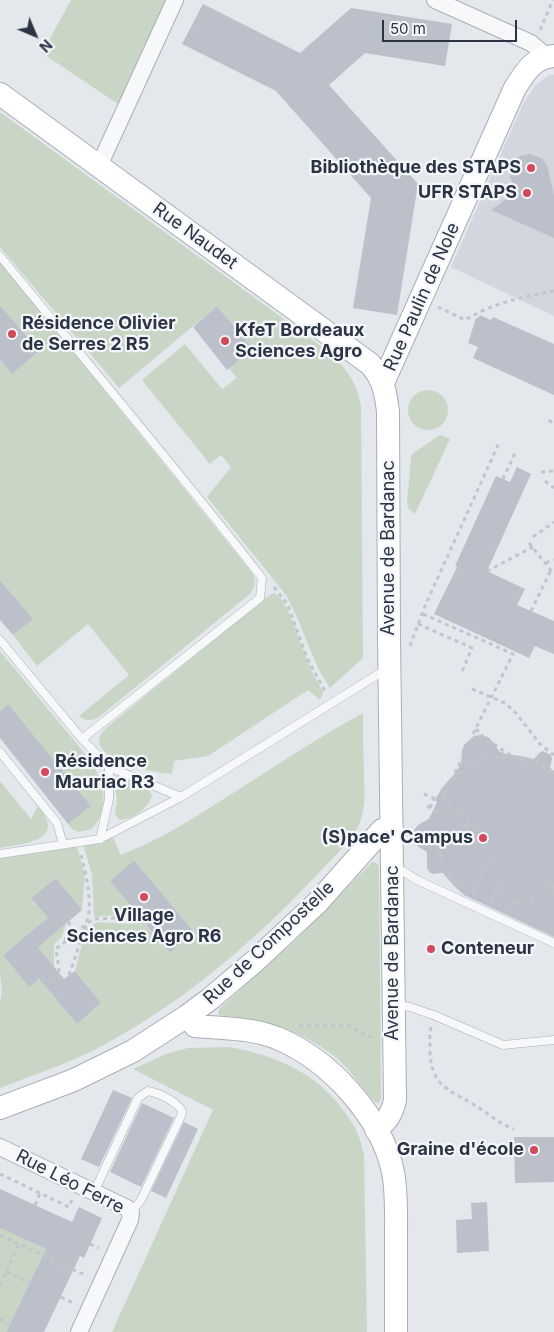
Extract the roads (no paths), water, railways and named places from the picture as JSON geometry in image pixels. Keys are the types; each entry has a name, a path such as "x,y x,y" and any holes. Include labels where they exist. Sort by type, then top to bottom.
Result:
{"street":[{"path":"98,166 175,0"},
{"path":"435,0 544,52"},
{"name":"Rue Paulin de Nole","path":"383,383 515,88 525,72 544,52"},
{"name":"Rue Naudet","path":"0,94 370,364 383,383"},
{"name":"Avenue de Bardanac","path":"376,1130 386,1122 392,1112 395,1100 388,412 383,383"},
{"name":"Rue de Compostelle","path":"0,1108 74,1080 133,1051 210,1000 318,902 382,830 392,829"},
{"name":"Rue de Compostelle","path":"187,1016 195,1026 248,1030 272,1037 298,1049 335,1076 352,1093 376,1130"},
{"path":"376,1130 389,1157 396,1192 396,1332"},
{"name":"Rue Léo Ferre","path":"0,1147 127,1208 132,1213 79,1332"}],"lane":[{"path":"0,256 198,496 262,578 260,598 82,739"},
{"path":"0,640 82,739 109,767 181,797"},
{"path":"0,854 100,839 181,797 390,668"},
{"path":"0,752 57,823 63,844"},
{"path":"100,839 109,799 109,767"},
{"path":"392,864 417,880 554,943"},
{"path":"394,1005 410,1007 436,1016 503,1045 554,1040"},
{"path":"94,1192 138,1098 148,1091 172,1101 181,1108 181,1116 141,1200 132,1213"}],"place":[{"name":"Bibliothèque des STAPS","path":"531,168"},
{"name":"UFR STAPS","path":"527,193"},
{"name":"Résidence Olivier de Serres 2 R5","path":"12,334"},
{"name":"KfeT Bordeaux Sciences Agro","path":"225,341"},
{"name":"Résidence Mauriac R3","path":"45,772"},
{"name":"(S)pace' Campus","path":"483,838"},
{"name":"Village Sciences Agro R6","path":"144,897"},
{"name":"Conteneur","path":"431,949"},
{"name":"Graine d'école","path":"534,1150"}]}
